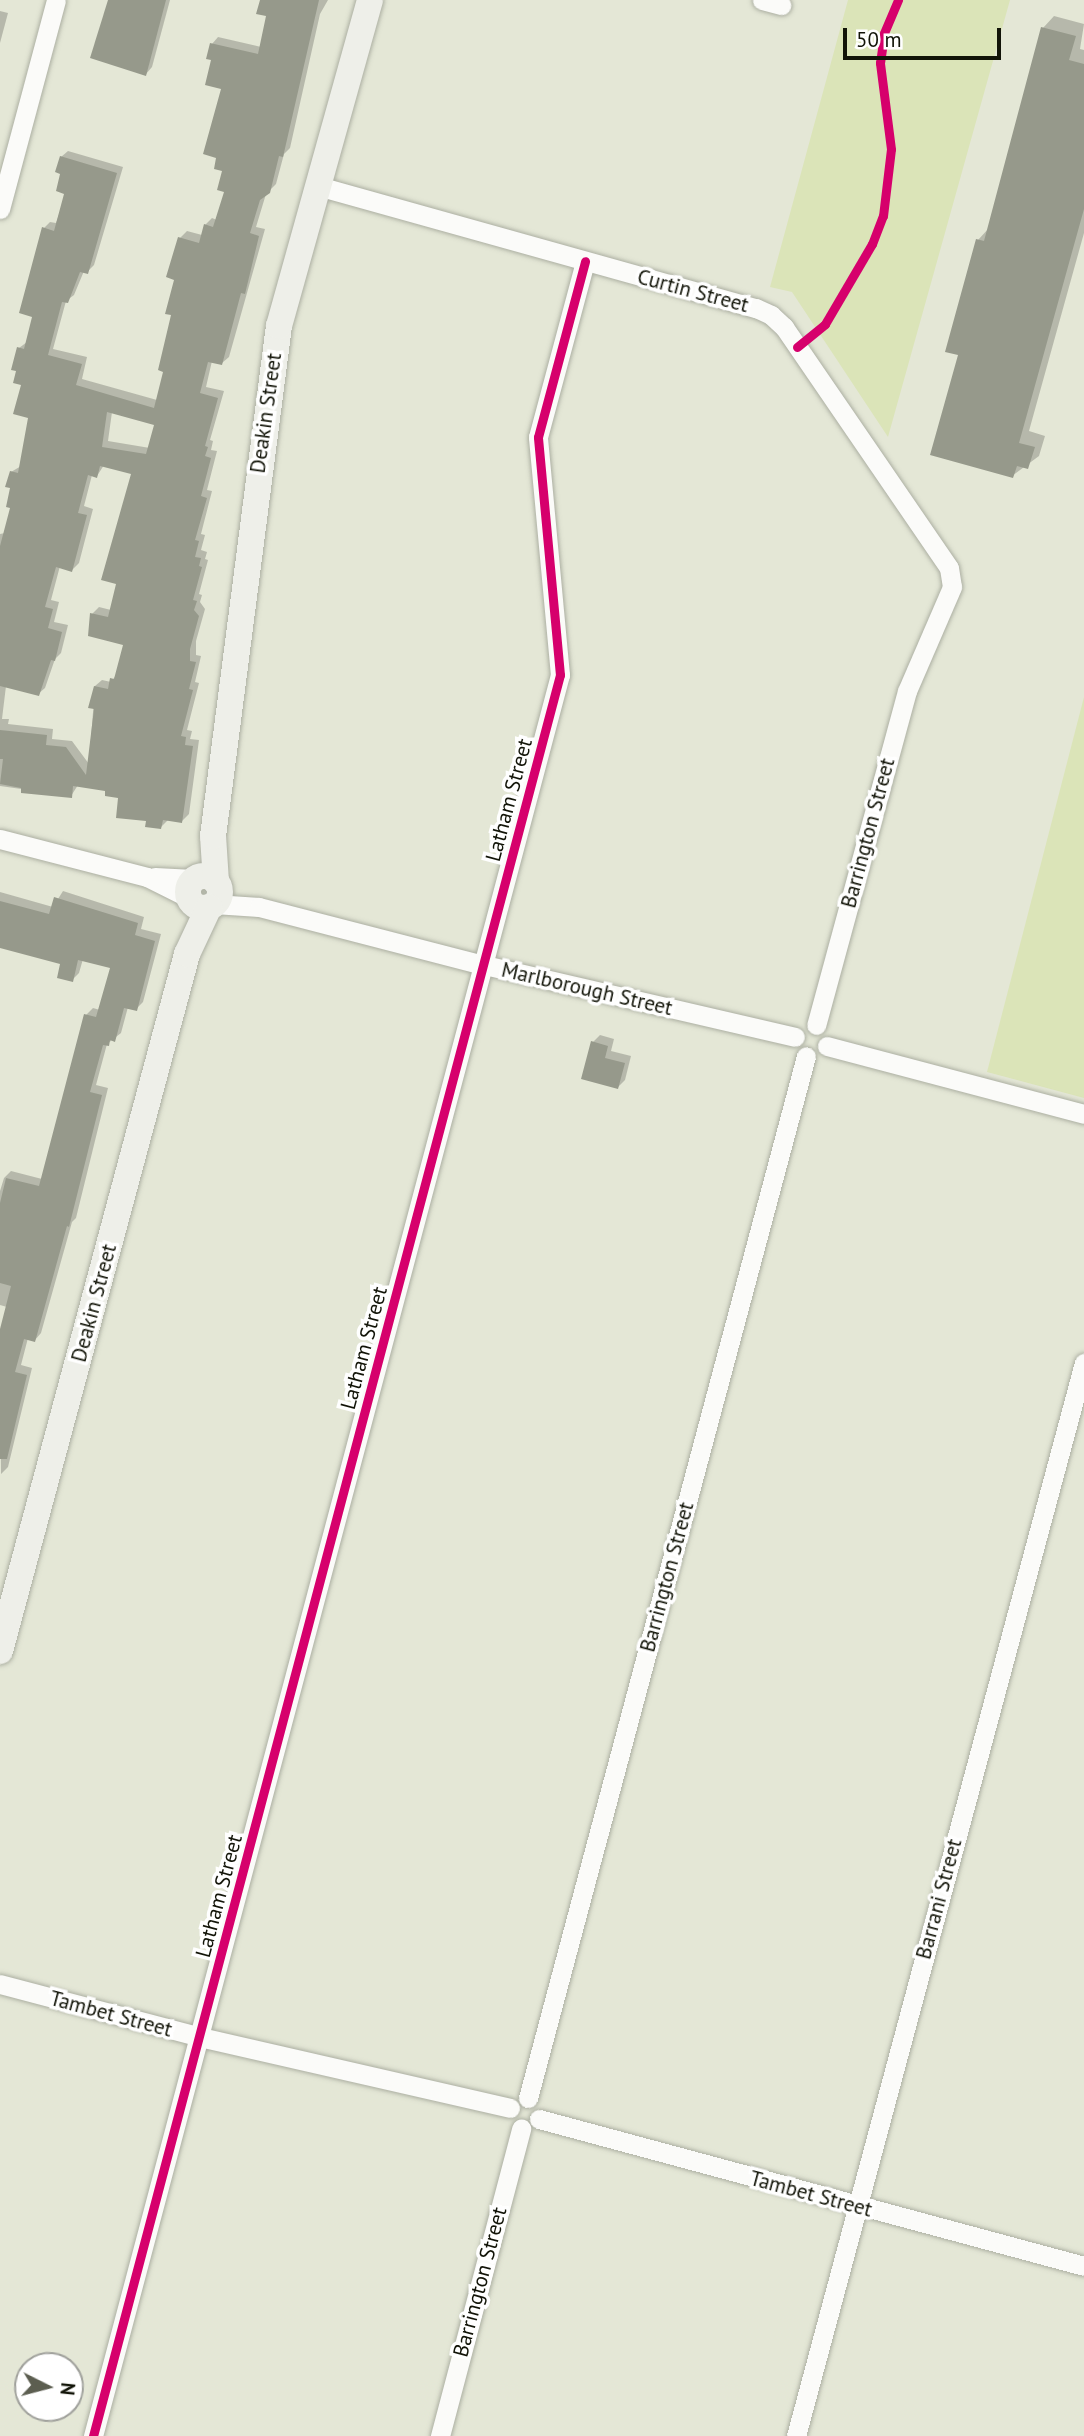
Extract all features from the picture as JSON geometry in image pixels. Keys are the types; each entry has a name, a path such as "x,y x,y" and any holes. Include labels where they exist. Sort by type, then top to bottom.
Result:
{"street":[{"path":"0,209 56,0"},
{"name":"Deakin Street","path":"0,1651 204,892 279,326 370,0"},
{"name":"Curtin Street","path":"318,186 756,308 771,315 783,327 949,568 952,587 928,643"},
{"name":"Latham Street","path":"93,2436 560,675 538,437 585,261"},
{"name":"Barrington Street","path":"816,1025 907,691 928,643"},
{"name":"Marlborough Street","path":"0,839 484,965 795,1037"},
{"path":"816,1025 824,1031 827,1046 816,1057 806,1056 797,1049 795,1037 805,1026 816,1025"},
{"path":"827,1046 1084,1114"},
{"name":"Barrington Street","path":"528,2098 806,1056"},
{"name":"Barrani Street","path":"796,2436 856,2207 1078,1408 1084,1363"},
{"name":"Tambet Street","path":"0,1984 200,2037 509,2108"},
{"path":"528,2098 537,2104 539,2119 532,2127 521,2129 509,2118 509,2108 516,2100 528,2098"},
{"name":"Tambet Street","path":"539,2119 856,2207 1084,2266"},
{"name":"Barrington Street","path":"440,2436 521,2129"}],"green space":[{"path":"848,0 1010,0 888,437 792,292 770,287"},
{"path":"1084,697 1084,1098 987,1072"}],"building":[{"path":"108,0 166,0 146,76 90,58"},
{"path":"260,0 319,0 283,157 279,156 270,193 260,200 250,233 259,236 245,294 241,293 222,365 208,362 200,393 218,398 205,446 208,447 205,456 211,458 201,496 207,498 195,540 199,541 195,557 201,558 199,566 202,567 193,600 197,601 194,610 199,616 190,649 190,661 196,662 189,689 193,690 181,736 186,737 185,745 193,746 182,823 163,820 161,829 145,827 146,821 116,818 118,798 105,796 105,791 73,786 72,798 21,793 21,788 0,784 3,759 0,759 0,730 47,735 46,745 66,747 86,775 94,709 88,708 94,686 108,689 110,678 114,679 123,645 88,636 90,613 108,617 116,584 101,580 131,474 100,466 97,478 88,475 78,513 87,515 72,572 56,567 45,607 53,609 48,628 62,632 55,661 51,660 39,696 0,686 0,546 10,508 6,507 10,488 5,487 10,471 18,473 28,418 13,414 21,385 13,383 16,371 11,370 17,347 24,349 32,317 19,313 42,227 54,231 64,194 56,191 60,174 55,172 60,156 117,173 88,274 80,272 68,303 62,302 48,355 82,364 76,385 154,408 163,372 158,370 171,315 165,314 174,280 166,277 178,237 199,243 204,224 213,227 224,192 217,190 222,171 214,169 216,158 203,154 221,89 205,85 211,60 206,59 210,43 258,54 266,16 256,14","holes":["107,412 154,425 146,454 102,447"]},
{"path":"1041,27 1076,36 1069,60 1084,64 1084,209 1019,443 1035,447 1028,469 1017,466 1013,478 930,455 958,355 945,352 976,239 984,241"},
{"path":"54,897 138,923 135,935 155,941 137,1011 124,1008 115,1042 110,1040 109,1046 103,1045 90,1092 102,1095 69,1227 67,1226 35,1342 24,1339 15,1372 27,1375 7,1459 0,1459 0,1329 11,1286 0,1283 0,1203 6,1178 39,1186 84,1014 96,1017 110,968 78,960 73,982 57,978 60,964 0,948 0,901 49,914"},
{"path":"591,1041 608,1046 605,1058 625,1063 618,1089 581,1079"}],"cycle path":[{"path":"797,347 825,324 872,244 883,216 891,149 880,63 884,33 898,0"},
{"path":"93,2436 560,675 538,437 585,261"}]}
